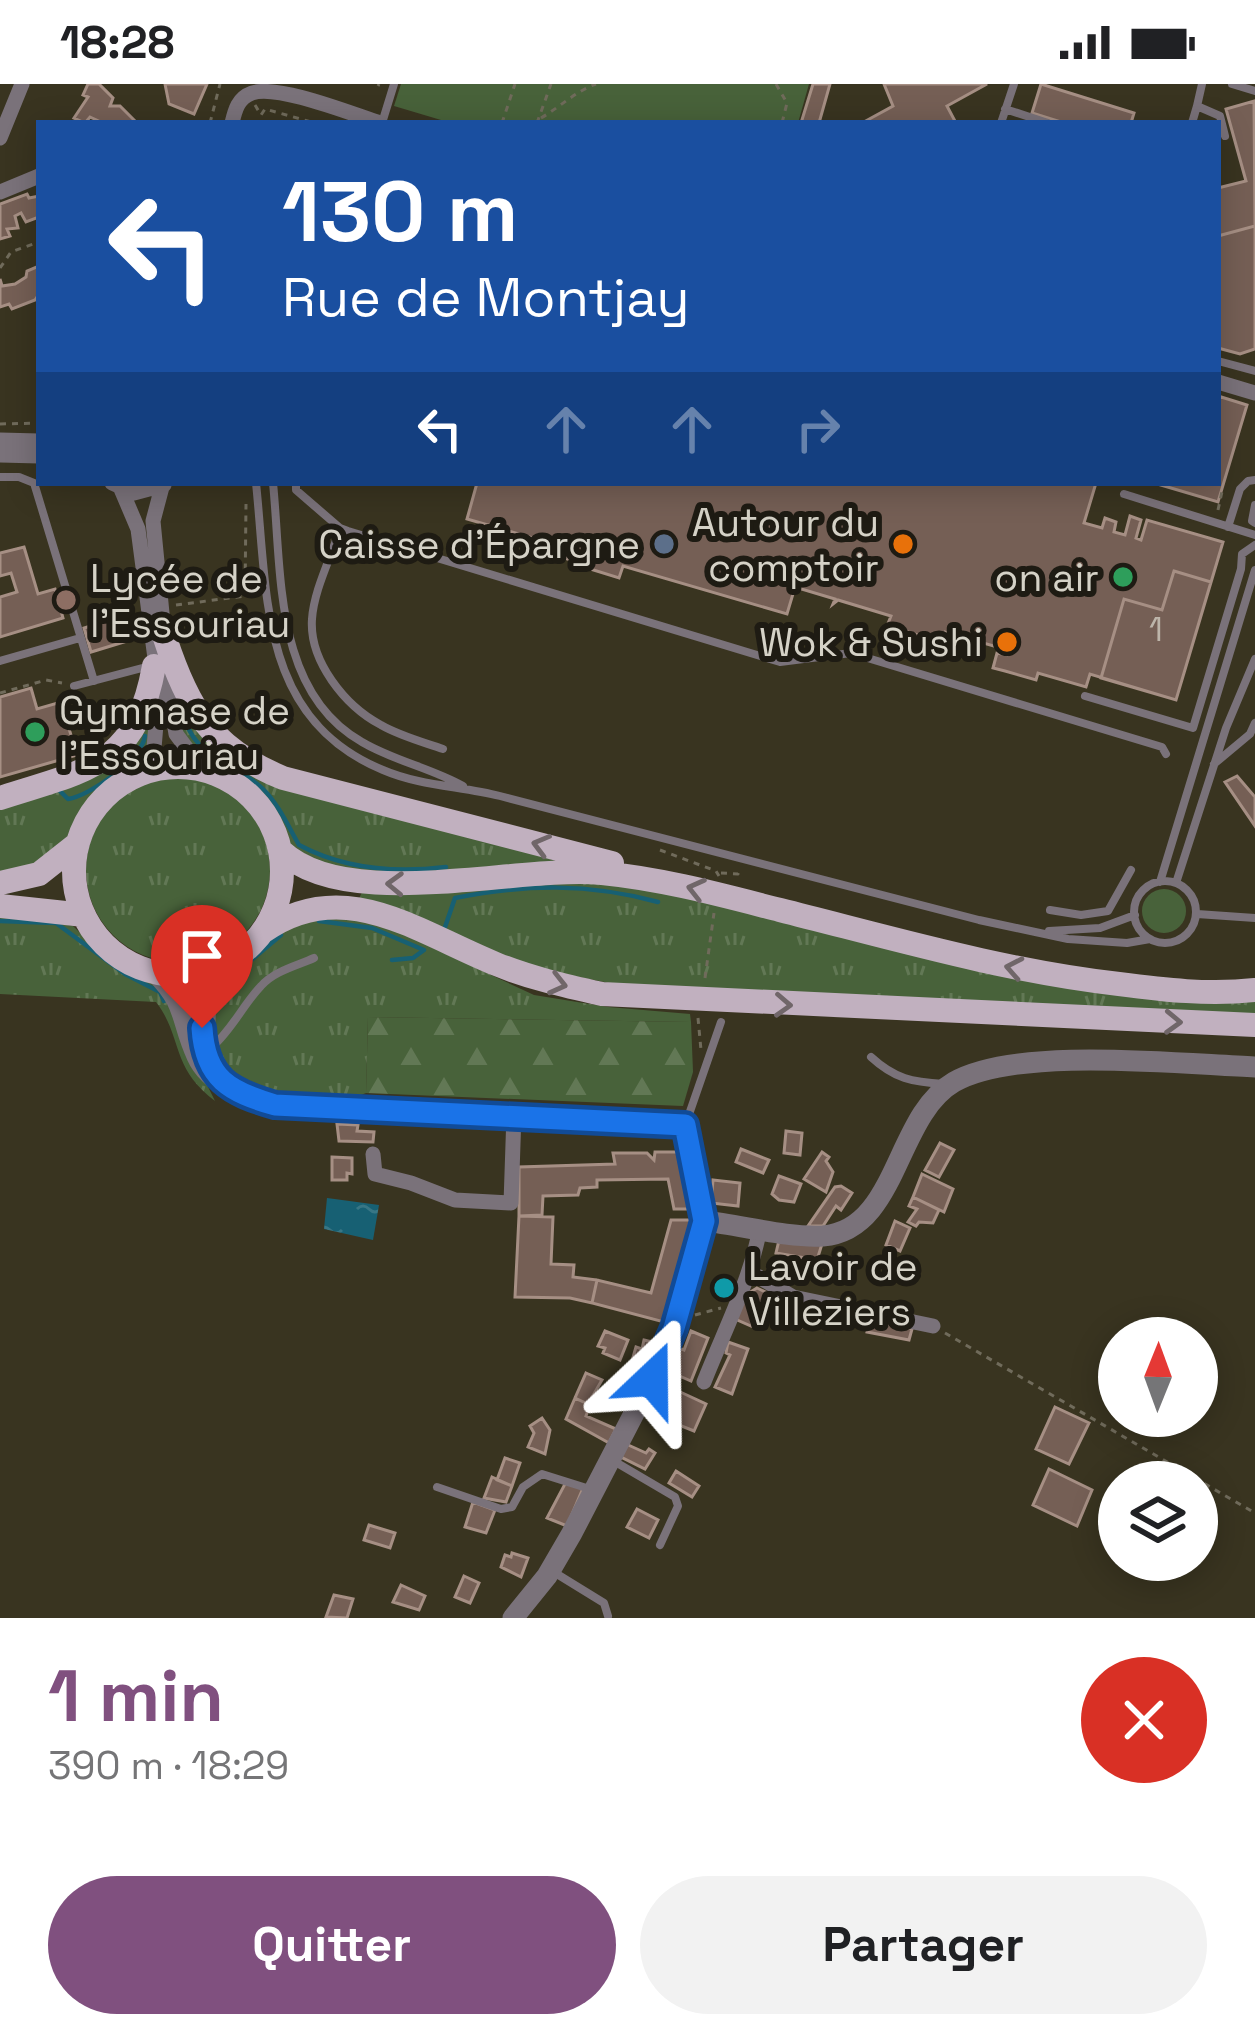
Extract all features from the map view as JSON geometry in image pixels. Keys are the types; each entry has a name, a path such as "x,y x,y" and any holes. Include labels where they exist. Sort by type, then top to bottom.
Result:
{"main road":[{"path":"165,638 196,714 225,744 283,778 614,864 653,879 1006,967 1182,992 1255,990"},
{"path":"0,798 106,759 136,728 154,666"},
{"path":"263,931 277,906 283,879 281,851 271,823 254,798 230,780 181,766 139,774 111,791 90,815 77,844 74,868 84,915 101,941 125,961 154,972 207,971 239,956 263,931 290,913 315,906 343,907 418,929 498,965 602,994 1255,1025"},
{"path":"0,883 39,874 77,844"},
{"path":"281,851 313,868 379,884 418,885 540,871 653,879"},
{"path":"0,906 84,915"}],"street":[{"path":"0,138 22,84"},
{"path":"233,120 239,102 256,91 275,90 341,117"},
{"path":"0,192 36,177"},
{"path":"1221,383 1255,393"},
{"path":"0,440 36,441"},
{"path":"0,455 36,455"},
{"path":"116,486 148,492 162,486"},
{"path":"116,486 138,529 159,688 158,729 149,762 139,774"},
{"path":"164,486 153,521 171,717 184,747 202,769"},
{"path":"207,971 202,1028 215,1076"},
{"path":"154,972 181,1003 205,1070 242,1096 275,1105 685,1125 704,1221 674,1328 551,1570 514,1618"},
{"path":"704,1221 820,1236 856,1225 879,1198 923,1109 952,1084 983,1070 1051,1061 1255,1066"},
{"path":"373,1154 375,1174 455,1201 511,1204 514,1114"},
{"path":"704,1382 734,1304 752,1273 760,1228"},
{"path":"752,1273 793,1297 933,1327"}],"lane":[{"path":"382,120 394,84"},
{"path":"1002,120 1014,84"},
{"path":"1193,120 1202,84"},
{"path":"1232,84 1255,91"},
{"path":"1197,106 1220,116 1226,136"},
{"path":"1005,109 1039,120"},
{"path":"1221,362 1255,371"},
{"path":"0,477 34,482 94,681"},
{"path":"1228,526 1240,488 1255,480"},
{"path":"256,486 272,628 295,698 315,726 340,748 384,770 947,912 1068,938 1176,941 1190,931 1196,914 1191,895 1176,883 1160,882"},
{"path":"274,486 287,617 295,659 311,692 330,717 360,741 465,787"},
{"path":"296,486 340,528 780,662 851,653 1162,747 1166,754"},
{"path":"1124,494 1255,535"},
{"path":"1255,505 1255,523"},
{"path":"340,528 312,618 316,651 328,676 354,705 380,725 442,749"},
{"path":"1085,696 1193,728 1242,554 1255,545"},
{"path":"1150,939 1135,915 1138,898 1160,882 1255,570"},
{"path":"0,661 80,638"},
{"path":"1176,883 1213,765 1255,659"},
{"path":"74,686 154,666"},
{"path":"1213,765 1250,734 1255,723"},
{"path":"1050,910 1081,915 1108,911 1130,870"},
{"path":"1196,914 1255,918"},
{"path":"1043,931 1100,928 1135,915"},
{"path":"206,1054 229,1034 260,986 314,958"},
{"path":"685,1125 722,1022"},
{"path":"871,1057 890,1075 911,1082 952,1084"},
{"path":"610,1459 675,1497 678,1506 660,1545"},
{"path":"437,1487 501,1508 512,1507 523,1487 542,1474 594,1491"},
{"path":"551,1570 604,1604 608,1616"}],"path":[{"path":"211,120 220,84"},
{"path":"503,120 515,84"},
{"path":"539,120 551,84"},
{"path":"539,120 596,84"},
{"path":"776,84 787,103 783,120"},
{"path":"256,105 261,115 265,110 303,120"},
{"path":"0,268 11,253 36,243"},
{"path":"0,424 36,423"},
{"path":"176,605 245,596 246,502"},
{"path":"0,693 46,680 74,686"},
{"path":"663,838 660,851 719,875 738,874 739,870"},
{"path":"701,992 714,913"},
{"path":"698,1016 699,1048 706,1063"},
{"path":"674,1328 685,1318 734,1304"},
{"path":"933,1327 1255,1513"}],"green space":[{"path":"401,84 809,84 799,120 441,120 394,106"},
{"path":"172,682 218,747 559,862 388,876 322,863 290,846 269,804 250,784 193,749 182,732"},
{"path":"151,712 150,748 141,761 89,801 63,848 51,860 0,877 0,803 93,773"},
{"path":"178,778 213,785 243,805 263,835 270,870 263,905 243,935 213,955 178,962 143,955 113,935 93,905 86,870 93,835 113,805 143,785"},
{"path":"566,880 673,892 945,962 1255,999 1255,1016 641,989 532,968 358,901 362,892"},
{"path":"1164,889 1180,895 1186,911 1180,927 1164,933 1148,927 1142,911 1148,895"},
{"path":"0,914 73,926 109,961 159,987 215,1101 191,1076 156,1002 0,994"},
{"path":"323,914 377,922 534,995 690,1014 691,1022 368,1017 366,1093 309,1099 243,1083 227,1073 213,1053 215,986 269,939"},
{"path":"368,1017 691,1022 693,1072 683,1106 366,1093"}],"water":[{"path":"327,1198 379,1205 373,1240 324,1229"}],"building":[{"path":"88,84 99,84 113,98 110,106 120,106 134,120 74,118 88,97 83,95"},
{"path":"165,84 207,84 194,114 169,104"},
{"path":"813,84 830,84 820,120 802,120"},
{"path":"884,84 987,84 947,106 954,120 867,120 893,106"},
{"path":"1041,84 1134,113 1132,120 1054,120 1032,113"},
{"path":"1254,101 1255,226 1221,235 1221,187 1246,181 1226,109"},
{"path":"27,194 36,197 36,218 26,222 21,213 15,216 18,228 7,229 10,236 0,239 0,204"},
{"path":"1255,226 1255,349 1240,354 1221,349 1221,235"},
{"path":"36,267 35,300 12,309 9,304 0,307 0,279 2,286 15,284"},
{"path":"1221,397 1247,405 1218,502 1164,486 1221,486"},
{"path":"476,486 1095,486 1084,523 1102,528 1105,518 1116,522 1114,532 1125,535 1130,516 1141,520 1136,538 1141,540 1147,520 1223,542 1176,700 1090,674 1086,687 1038,673 1036,680 993,668 997,653 1007,655 1008,650 945,632 942,642 887,626 891,616 838,600 833,604 835,599 795,587 787,614 623,566 619,578 530,548 533,538 467,519"},
{"path":"24,547 38,594 55,589 63,618 0,637 0,597 17,592 11,573 0,576 0,553"},
{"path":"1174,571 1211,582 1176,700 1101,678 1124,599 1162,610"},
{"path":"116,618 124,642 91,652 84,628"},
{"name":"Gymnase de l'Essouriau","path":"31,688 37,709 61,702 77,755 0,777 0,697"},
{"path":"1237,776 1255,797 1255,826 1225,782"},
{"path":"337,1124 374,1132 373,1142 339,1141"},
{"path":"786,1131 802,1133 800,1155 784,1153"},
{"path":"940,1143 954,1150 939,1177 925,1170"},
{"path":"741,1149 769,1160 763,1173 736,1162"},
{"path":"655,1152 679,1152 694,1209 674,1209 668,1179 597,1180 597,1187 580,1188 578,1195 543,1196 542,1215 519,1216 519,1167 615,1164 613,1153 647,1153 654,1160"},
{"path":"822,1152 829,1157 826,1161 833,1172 826,1192 804,1179"},
{"path":"332,1157 352,1158 347,1180 332,1180"},
{"path":"922,1174 953,1189 944,1212 913,1197"},
{"path":"779,1176 801,1184 794,1202 772,1194"},
{"path":"713,1180 740,1183 738,1206 711,1203"},
{"path":"835,1187 852,1193 841,1210 836,1206 823,1226 808,1226"},
{"path":"913,1197 939,1210 933,1223 916,1226 908,1222 917,1209 909,1206"},
{"path":"519,1216 553,1217 551,1264 574,1265 573,1277 597,1280 592,1303 515,1297"},
{"path":"671,1220 691,1220 664,1322 592,1303 597,1280 651,1293"},
{"path":"895,1221 910,1228 900,1251 886,1245"},
{"path":"780,1236 822,1244 817,1260 776,1253"},
{"path":"757,1288 774,1296 760,1303 751,1326 735,1319 744,1296"},
{"path":"789,1302 808,1310 801,1328 782,1320"},
{"path":"869,1321 912,1329 909,1340 867,1332"},
{"path":"605,1331 628,1340 620,1360 598,1346"},
{"path":"691,1331 708,1338 691,1381 675,1374 678,1367 667,1362 674,1346 684,1350"},
{"path":"644,1340 657,1343 646,1370 631,1364 636,1347 642,1349"},
{"path":"728,1342 748,1349 732,1394 715,1387 730,1355 726,1353"},
{"path":"586,1373 602,1380 588,1404 575,1398"},
{"path":"676,1390 706,1404 694,1431 669,1421 679,1400 673,1397"},
{"path":"575,1398 590,1405 586,1416 616,1429 609,1443 566,1419"},
{"path":"1055,1407 1089,1423 1069,1464 1036,1449"},
{"path":"542,1418 550,1430 545,1454 528,1447 534,1433 530,1426"},
{"path":"626,1444 655,1453 645,1469 619,1456"},
{"path":"505,1458 520,1463 512,1486 497,1480"},
{"path":"1049,1469 1092,1490 1077,1526 1033,1505"},
{"path":"676,1471 699,1486 692,1497 669,1483"},
{"path":"492,1477 512,1486 506,1502 484,1498"},
{"path":"566,1482 583,1488 567,1526 547,1518"},
{"path":"473,1502 495,1510 486,1533 465,1527"},
{"path":"637,1509 658,1520 649,1538 627,1527"},
{"path":"369,1525 395,1533 390,1548 364,1540"},
{"path":"505,1555 528,1558 521,1577 501,1567"},
{"path":"464,1576 479,1583 470,1603 455,1597"},
{"path":"401,1585 425,1596 419,1610 393,1602"},
{"path":"334,1595 353,1599 347,1618 326,1617"}],"waterway":[{"path":"186,723 209,753 263,789 299,845 371,867 446,867"},
{"path":"60,791 68,799 101,784 135,755 145,736"},
{"path":"445,927 455,898 507,890 582,889 658,902"},
{"path":"0,921 56,923 125,974 160,992 164,1001"},
{"path":"319,921 372,928 424,950 413,958 392,960"},
{"path":"215,1003 223,984 281,935"}],"place":[{"name":"Caisse d'Épargne","path":"664,544"},
{"name":"Autour du comptoir","path":"903,544"},
{"name":"on air","path":"1123,577"},
{"name":"Lycée de l'Essouriau","path":"66,600"},
{"name":"Wok & Sushi","path":"1007,642"},
{"name":"Gymnase de l'Essouriau","path":"35,732"},
{"name":"Lavoir de Villeziers","path":"724,1288"}],"route":[{"path":"202,1028 215,1076 242,1096 275,1105 685,1125 704,1221 674,1328 652,1379"}]}
